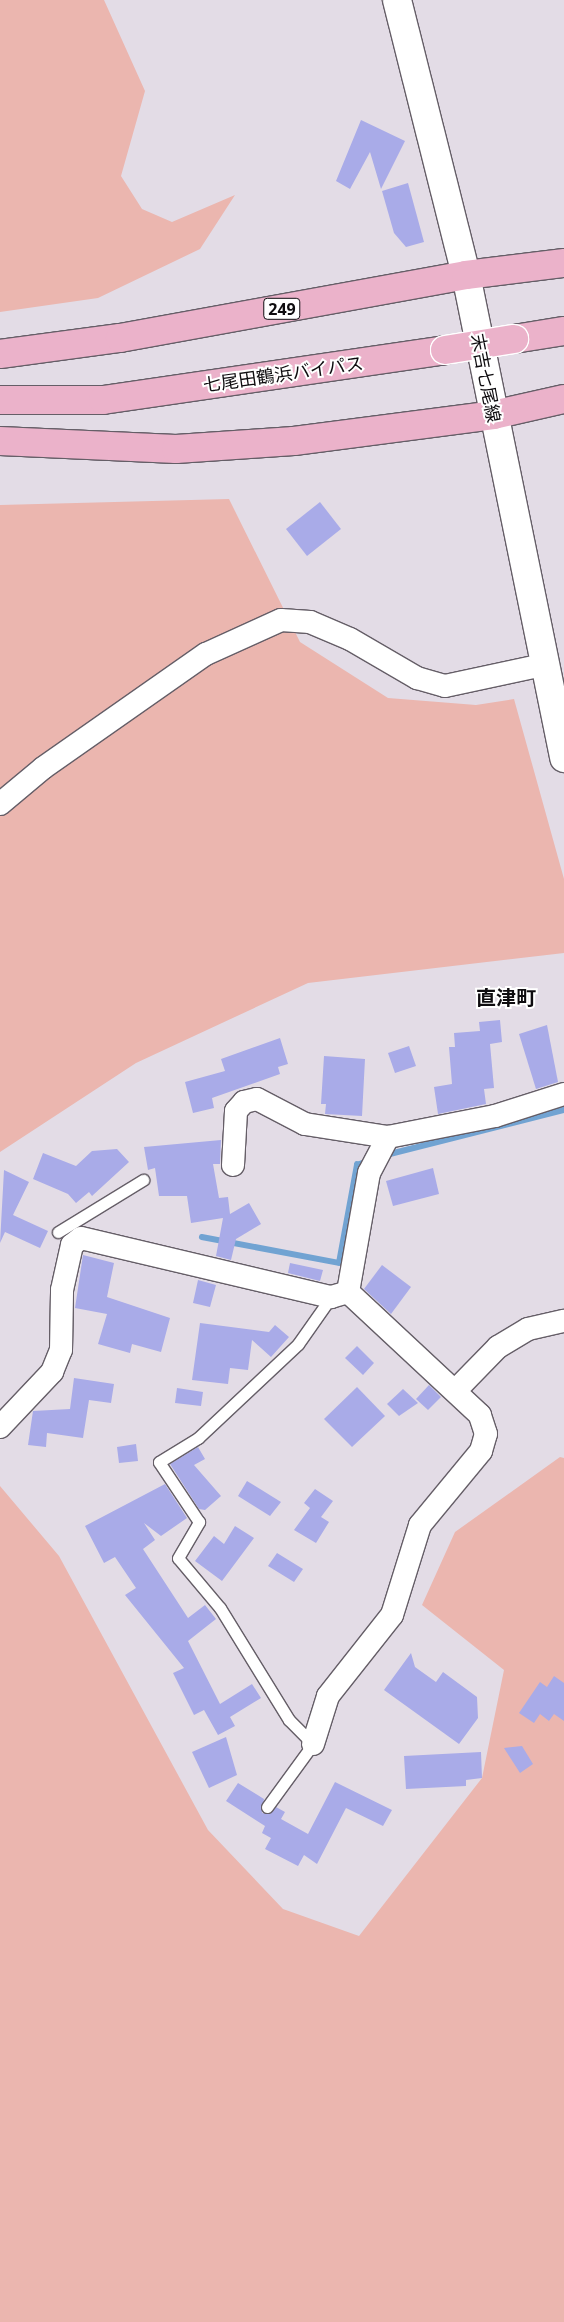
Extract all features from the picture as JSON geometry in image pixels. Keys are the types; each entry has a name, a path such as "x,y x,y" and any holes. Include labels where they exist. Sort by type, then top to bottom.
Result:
{"highway":[{"name":"249","path":"0,354 120,338 466,275 564,263"},
{"name":"七尾田鶴浜バイパス","path":"0,400 103,400 564,331"},
{"path":"0,441 176,449 294,441 493,415 564,399"}],"main road":[{"name":"末吉七尾線","path":"397,0 466,275 543,665 564,758"}],"street":[{"path":"0,804 43,768 206,654 281,620 310,622 350,639 416,678 445,686 543,665"},
{"path":"233,1165 236,1111 244,1102 257,1099 305,1124 388,1137 495,1116 564,1094"},
{"path":"340,1294 369,1173 388,1137"},
{"path":"0,1428 52,1372 61,1350 62,1290 72,1245 81,1238 340,1294 455,1391 484,1421 485,1443 420,1525 392,1615 328,1696 313,1744"},
{"path":"455,1391 498,1347 528,1328 564,1321"}],"lane":[{"path":"81,1238 58,1232 143,1180"},
{"path":"267,1807 313,1744 289,1720 220,1608 178,1558 199,1522 159,1462 198,1438 298,1344 340,1294"}],"shaded area":[{"path":"0,0 104,0 145,91 121,176 142,209 172,222 235,195 200,249 98,298 0,312"},
{"path":"229,499 300,642 388,698 476,705 514,699 564,879 564,953 308,983 136,1063 0,1152 0,505"},
{"path":"560,1457 564,1458 564,2322 0,2322 0,1486 59,1556 208,1830 283,1909 359,1936 482,1778 504,1670 422,1605 455,1532"}],"building":[{"path":"361,120 405,141 381,189 370,152 350,189 336,181"},
{"path":"408,183 424,242 406,247 394,233 382,191"},
{"path":"320,502 341,529 307,556 286,529"},
{"path":"500,1020 502,1042 490,1044 494,1088 484,1089 486,1104 438,1114 434,1087 452,1084 449,1047 455,1047 454,1033 480,1031 479,1022"},
{"path":"547,1025 558,1082 536,1089 519,1034"},
{"path":"280,1038 288,1064 278,1067 280,1074 212,1098 214,1108 193,1113 185,1082 225,1071 221,1059"},
{"path":"409,1046 416,1066 395,1073 388,1053"},
{"path":"324,1056 365,1059 362,1116 325,1114 326,1104 321,1104"},
{"path":"221,1140 220,1164 213,1164 219,1198 228,1197 230,1214 249,1203 261,1224 236,1239 231,1260 216,1256 223,1218 191,1223 187,1196 159,1196 155,1168 148,1170 144,1147"},
{"path":"117,1149 129,1162 92,1196 89,1192 76,1203 68,1194 33,1179 43,1153 76,1166 92,1151"},
{"path":"433,1168 439,1194 393,1206 386,1181"},
{"path":"4,1170 29,1182 13,1215 48,1231 40,1248 5,1232 0,1243"},
{"path":"83,1255 114,1263 107,1297 170,1318 161,1352 132,1344 130,1353 98,1344 107,1314 75,1308"},
{"path":"290,1263 323,1270 320,1281 288,1273"},
{"path":"382,1265 411,1287 391,1314 364,1289"},
{"path":"198,1280 216,1285 210,1307 193,1303"},
{"path":"200,1323 269,1332 275,1325 289,1337 271,1357 252,1340 248,1370 230,1368 228,1384 192,1380"},
{"path":"357,1346 374,1363 363,1375 345,1358"},
{"path":"74,1378 114,1384 111,1403 89,1400 83,1438 47,1433 46,1447 28,1445 33,1411 70,1409"},
{"path":"429,1385 441,1397 428,1410 416,1399"},
{"path":"357,1387 385,1416 352,1447 324,1419"},
{"path":"177,1388 203,1392 201,1406 175,1403"},
{"path":"403,1389 418,1403 399,1416 387,1404"},
{"path":"136,1444 138,1461 119,1463 117,1447"},
{"path":"198,1447 205,1459 194,1465 221,1496 205,1510 199,1509 170,1464"},
{"path":"247,1481 281,1502 270,1516 238,1496"},
{"path":"165,1484 187,1518 161,1536 144,1523 155,1540 143,1549 188,1618 205,1605 216,1619 188,1641 220,1704 252,1684 261,1698 230,1717 235,1726 218,1735 204,1710 194,1715 173,1673 184,1668 125,1595 136,1588 115,1557 104,1563 85,1526"},
{"path":"315,1489 333,1501 321,1517 329,1522 316,1543 294,1530 310,1508 304,1503"},
{"path":"235,1526 254,1538 222,1581 195,1561 214,1536 224,1544"},
{"path":"277,1553 303,1569 294,1582 268,1566"},
{"path":"411,1653 415,1667 436,1682 443,1672 477,1697 478,1718 459,1744 384,1690"},
{"path":"554,1676 564,1683 564,1721 554,1714 549,1721 540,1714 534,1723 519,1713 540,1682 547,1687"},
{"path":"226,1737 237,1775 209,1788 192,1752"},
{"path":"522,1746 533,1764 520,1773 504,1748"},
{"path":"481,1752 482,1778 466,1780 466,1786 406,1789 404,1756"},
{"path":"335,1782 392,1810 383,1826 346,1808 317,1864 304,1855 298,1866 265,1849 271,1838 262,1833 265,1826 226,1801 238,1783 264,1799 262,1813 270,1814 276,1807 285,1812 281,1819 308,1834"}],"waterway":[{"path":"386,1155 564,1110"},
{"path":"202,1237 339,1263 357,1165 368,1161"}],"district":[{"name":"直津町","path":"506,997"}]}
